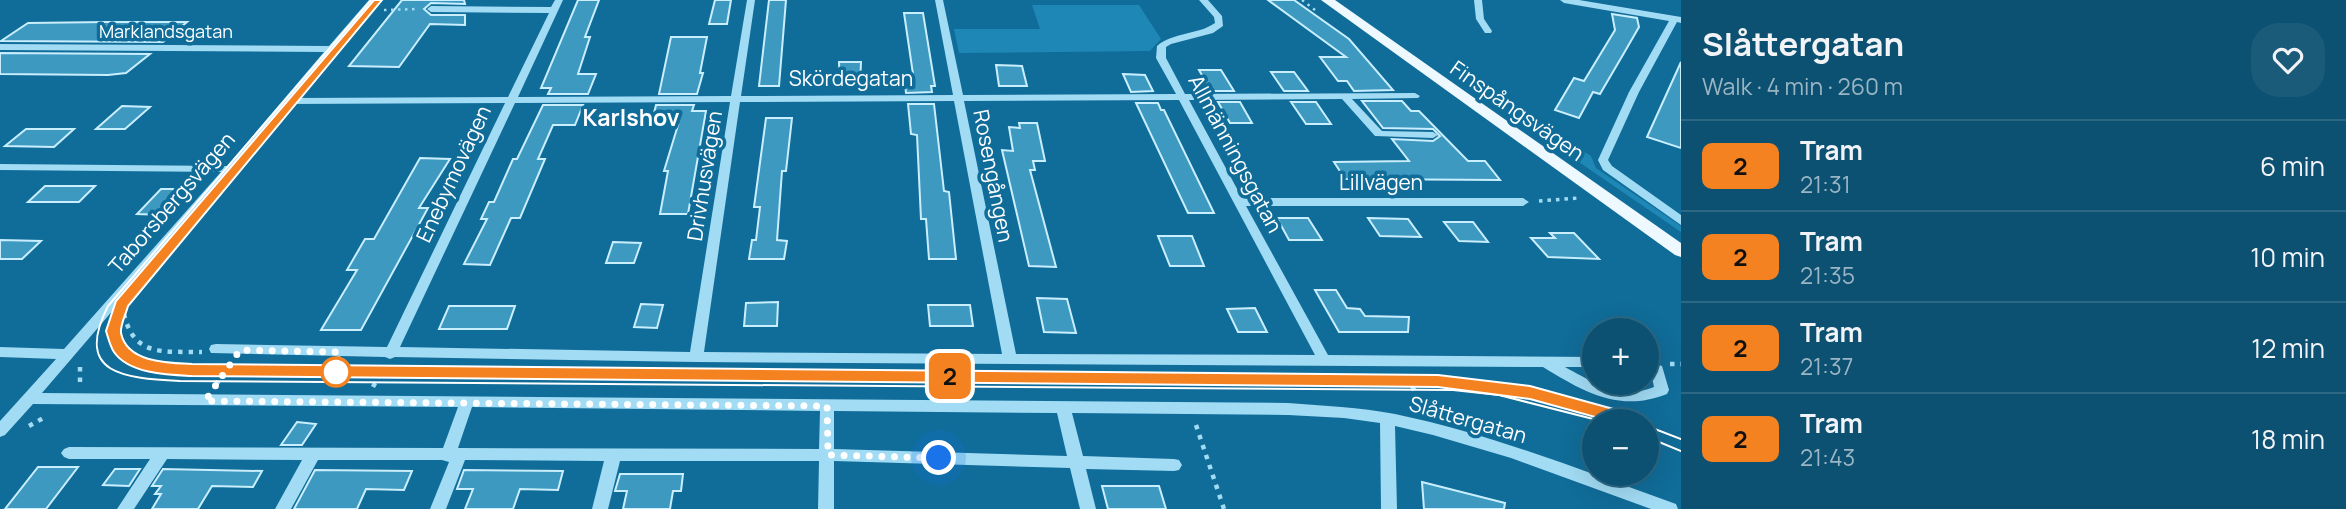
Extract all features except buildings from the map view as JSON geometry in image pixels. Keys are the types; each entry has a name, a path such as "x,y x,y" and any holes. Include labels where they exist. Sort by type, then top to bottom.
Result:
{"main road":[{"name":"Finspångsvägen","path":"1329,1 1681,251"}],"street":[{"name":"Taborsbergsvägen","path":"0,431 230,169 373,0"},
{"name":"Drivhusvägen","path":"696,357 751,0"},
{"name":"Rosengången","path":"939,0 1010,359"},
{"name":"Allmänningsgatan","path":"1203,0 1218,16 1220,24 1210,31 1168,42 1160,51 1182,97 1325,362"},
{"path":"1478,0 1480,19 1488,31"},
{"path":"1564,0 1677,19 1611,140 1603,160 1607,168 1681,220"},
{"name":"Enebymovägen","path":"390,354 556,5 431,9"},
{"name":"Marklandsgatan","path":"0,47 332,49"},
{"path":"1345,96 1379,134 1433,135"},
{"name":"Skördegatan","path":"288,101 1415,96"},
{"path":"0,167 230,169"},
{"name":"Lillvägen","path":"1239,202 1523,202"},
{"name":"Slåttergatan","path":"216,349 696,357 1582,362"},
{"path":"0,352 69,354"},
{"name":"Slåttergatan","path":"1544,361 1582,380"},
{"name":"Slåttergatan","path":"1616,395 1629,399 1647,399 1654,395"},
{"name":"Slåttergatan","path":"29,398 466,404 1288,409 1351,413 1436,431 1502,449 1670,509"},
{"path":"438,509 466,404"},
{"path":"826,509 827,406"},
{"path":"1063,408 1088,509"},
{"path":"1387,420 1389,509"},
{"path":"69,453 828,455 1174,465"},
{"path":"125,509 162,454"},
{"path":"284,509 313,455"},
{"path":"600,509 612,456"}],"path":[{"path":"379,10 431,9"},
{"path":"1523,202 1578,198"},
{"path":"124,314 129,336 143,347 204,352 216,349"},
{"path":"205,401 240,350"},
{"path":"1399,362 1436,431"},
{"path":"1191,410 1224,509"},
{"path":"20,433 41,418 58,412"}],"shaded area":[{"path":"1032,5 1139,5 1161,39 1150,51 959,53 954,29 1040,29"},
{"path":"1510,105 1591,156 1596,168 1681,226 1681,232 1497,106"}],"tram line":[{"path":"371,0 108,306 99,329 97,346 101,359 110,368 141,378 180,381 1453,390 1499,395 1582,416"},
{"name":"2","path":"377,0 121,305 113,331 120,349 130,358 161,369 192,370 1438,381 1530,393 1595,409"},
{"path":"129,294 114,325 119,346 138,357 179,370 223,373 289,371"},
{"path":"1659,431 1681,439"},
{"path":"1659,442 1681,451"}],"district":[{"name":"Karlshov","path":"631,118"}],"route":[{"path":"336,372 340,352 240,350 205,401 827,406 828,455 939,458"}]}
